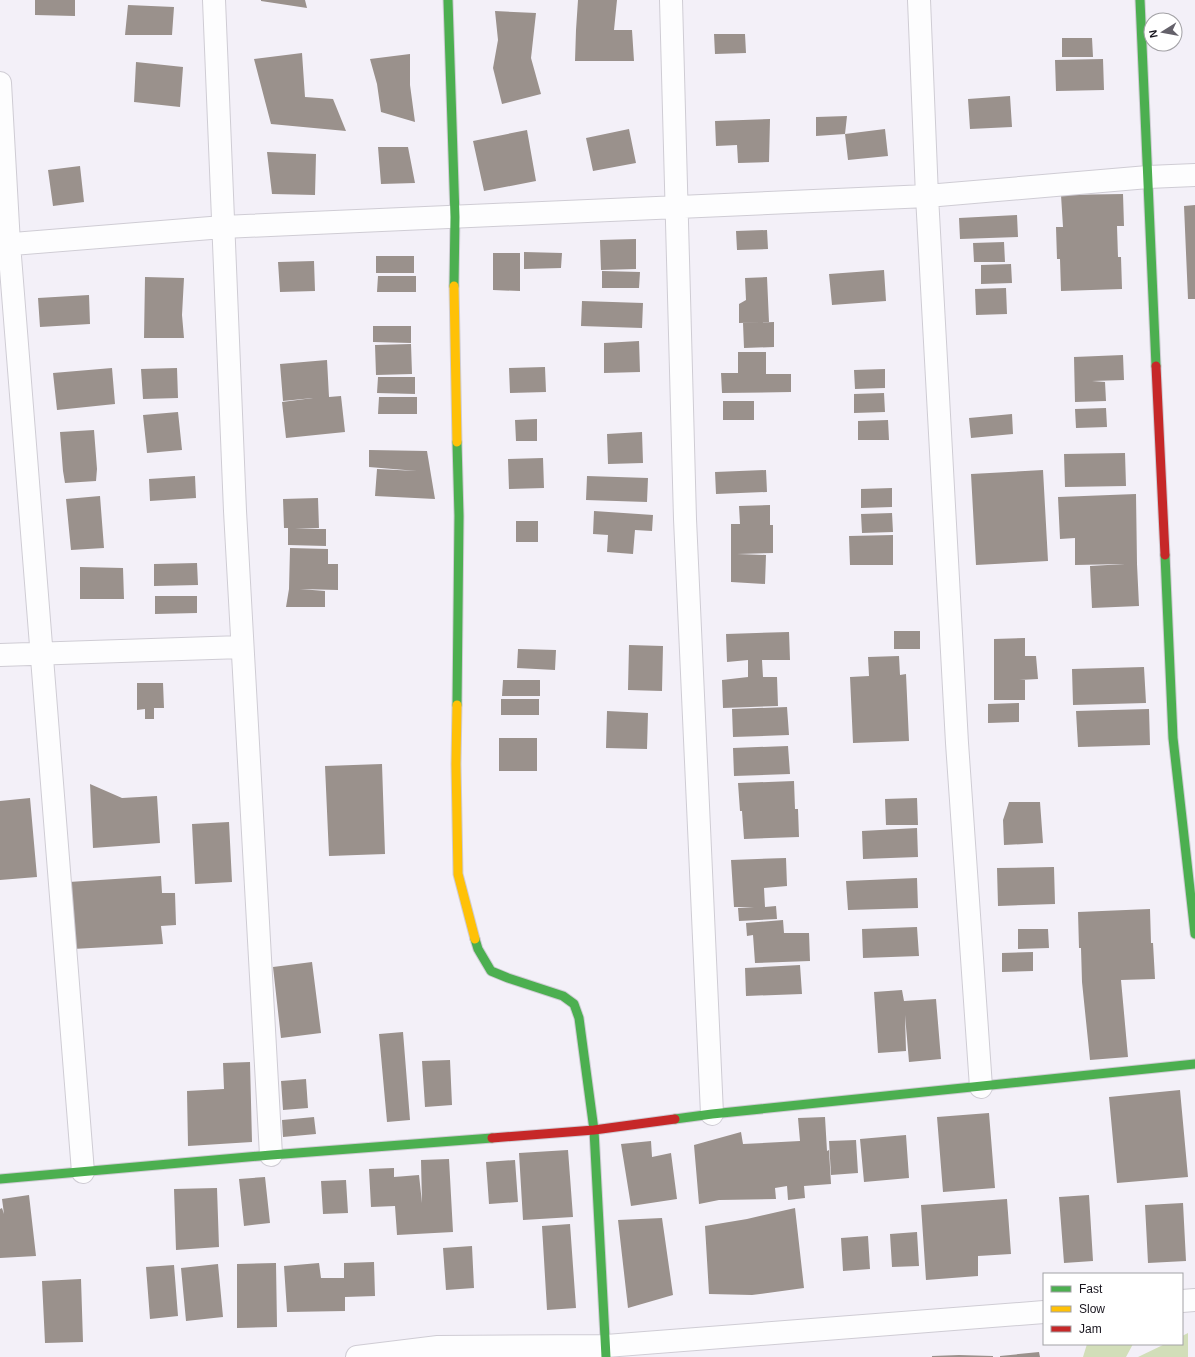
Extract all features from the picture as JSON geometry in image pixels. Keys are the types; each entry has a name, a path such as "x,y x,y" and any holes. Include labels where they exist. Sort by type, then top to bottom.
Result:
{"street":[{"path":"214,0 235,511 271,1155"},
{"path":"448,0 455,217 454,312 459,516 456,764 458,874 478,949 491,970 508,978 564,996 574,1004 579,1018 594,1130 606,1351"},
{"path":"671,0 685,527 712,1114"},
{"path":"919,0 957,743 980,1086"},
{"path":"1140,0 1173,738 1195,934"},
{"path":"0,83 5,244 42,653 83,1172"},
{"path":"5,244 223,227 928,196 1148,177 1195,175"},
{"path":"0,655 242,647"},
{"path":"0,1179 271,1155 594,1130 712,1114 1195,1064"},
{"path":"1183,1302 1195,1300"},
{"path":"357,1357 438,1347 606,1351 1043,1312"}],"green space":[{"path":"1188,1333 1188,1357 1138,1357 1163,1345 1183,1345 1183,1336"},
{"path":"1087,1345 1132,1345 1126,1357 1083,1357"}],"building":[{"path":"35,0 75,0 75,16 35,15"},
{"path":"305,0 307,8 261,1"},
{"path":"578,0 617,0 614,30 632,30 634,61 575,61"},
{"path":"128,5 174,7 172,35 125,35"},
{"path":"495,11 536,13 531,58 541,94 502,104 493,68 498,40"},
{"path":"714,34 745,34 746,53 715,54"},
{"path":"1062,38 1092,38 1093,57 1062,57"},
{"path":"302,53 305,97 333,99 346,131 271,124 254,59"},
{"path":"410,54 410,85 415,122 381,112 377,84 370,59"},
{"path":"1103,59 1104,90 1056,91 1055,60"},
{"path":"136,62 183,67 180,107 134,102"},
{"path":"1010,96 1012,127 970,129 968,99"},
{"path":"847,116 845,134 816,136 816,117"},
{"path":"770,119 769,162 738,163 737,145 716,146 715,121"},
{"path":"629,129 636,163 593,171 586,138"},
{"path":"885,129 888,156 848,160 845,134"},
{"path":"527,130 536,181 484,191 473,141"},
{"path":"378,147 408,147 415,183 381,184"},
{"path":"267,152 316,154 315,195 272,194"},
{"path":"80,166 84,202 53,206 48,170"},
{"path":"1123,194 1124,226 1117,226 1118,257 1121,257 1122,289 1061,291 1060,259 1057,259 1056,227 1063,227 1061,195"},
{"path":"1195,205 1195,299 1188,299 1184,206"},
{"path":"1017,215 1018,237 960,239 959,218"},
{"path":"767,230 768,249 737,250 736,231"},
{"path":"636,239 636,269 601,270 600,240"},
{"path":"1004,242 1005,262 974,262 973,243"},
{"path":"524,252 562,253 561,268 524,269"},
{"path":"493,253 520,253 520,291 493,290"},
{"path":"376,256 414,256 414,273 376,273"},
{"path":"314,261 315,291 280,292 278,262"},
{"path":"1011,264 1012,283 981,284 981,265"},
{"path":"884,270 886,301 832,305 829,274"},
{"path":"602,271 640,272 639,288 602,288"},
{"path":"378,276 416,276 416,292 377,292"},
{"path":"145,277 184,278 182,315 184,338 144,338"},
{"path":"767,277 769,322 739,323 739,304 746,300 745,278"},
{"path":"1006,288 1007,314 976,315 975,289"},
{"path":"89,295 90,324 40,327 38,298"},
{"path":"582,301 643,303 642,328 581,326"},
{"path":"774,322 774,347 744,348 743,323"},
{"path":"373,326 411,326 411,343 373,342"},
{"path":"639,341 640,372 604,373 604,343"},
{"path":"411,344 412,374 376,375 375,345"},
{"path":"738,352 766,352 766,374 791,374 791,392 722,393 721,373 738,373"},
{"path":"1123,355 1124,380 1092,381 1105,382 1106,401 1075,402 1074,357"},
{"path":"327,360 329,397 341,396 345,432 286,438 282,402 313,398 283,401 280,364"},
{"path":"545,367 546,392 510,393 509,368"},
{"path":"112,368 115,404 57,410 53,373"},
{"path":"177,368 178,398 143,399 141,369"},
{"path":"885,369 885,388 855,389 854,370"},
{"path":"378,377 415,377 415,394 377,393"},
{"path":"884,393 885,412 854,413 854,394"},
{"path":"379,397 417,397 417,414 378,414"},
{"path":"723,401 754,401 754,420 723,420"},
{"path":"1106,408 1107,427 1076,428 1075,409"},
{"path":"178,412 182,450 147,453 143,415"},
{"path":"1012,414 1013,434 971,438 969,418"},
{"path":"537,419 537,441 516,441 515,420"},
{"path":"888,420 889,440 858,440 858,421"},
{"path":"94,430 97,469 96,481 65,483 60,432"},
{"path":"642,432 643,463 608,464 607,434"},
{"path":"369,450 427,451 435,499 375,496 377,469 417,471 369,467"},
{"path":"1125,453 1126,486 1065,487 1064,454"},
{"path":"543,458 544,488 509,489 508,459"},
{"path":"766,470 767,492 716,494 715,472"},
{"path":"1043,470 1048,561 976,565 971,474"},
{"path":"195,476 196,498 150,501 149,479"},
{"path":"587,476 648,478 647,502 586,500"},
{"path":"892,488 892,507 861,508 861,489"},
{"path":"1136,494 1139,606 1092,608 1090,566 1125,564 1075,565 1075,538 1060,539 1058,497"},
{"path":"100,496 104,548 71,550 66,499"},
{"path":"318,498 319,528 295,529 326,529 326,546 288,545 288,528 284,528 283,499"},
{"path":"770,505 770,525 773,525 773,553 737,554 766,555 765,584 731,582 731,524 740,524 739,506"},
{"path":"594,511 653,515 652,531 635,530 633,554 607,552 608,535 593,534"},
{"path":"892,513 893,532 862,533 861,514"},
{"path":"516,521 538,521 538,542 516,542"},
{"path":"893,535 893,565 850,565 849,536"},
{"path":"290,548 328,549 328,564 338,564 338,590 300,589 325,591 325,607 286,607 289,589"},
{"path":"197,563 198,585 154,586 154,564"},
{"path":"80,567 123,568 124,599 80,599"},
{"path":"155,596 197,596 197,613 155,614"},
{"path":"894,631 920,631 920,649 894,649"},
{"path":"789,632 790,660 762,660 763,677 777,677 778,706 723,708 722,680 748,677 748,660 727,662 726,634"},
{"path":"1025,638 1025,656 1036,656 1038,679 1019,680 1025,680 1025,700 994,700 994,639"},
{"path":"629,645 663,646 662,691 628,690"},
{"path":"518,649 556,650 555,670 517,668"},
{"path":"899,656 900,675 906,674 909,741 853,743 850,677 869,676 868,657"},
{"path":"1144,667 1146,703 1073,705 1072,669"},
{"path":"503,680 540,680 540,696 502,696"},
{"path":"137,683 163,683 164,708 154,708 154,719 145,719 145,709 137,710"},
{"path":"501,699 539,699 539,715 501,715"},
{"path":"1019,703 1019,722 988,723 988,704"},
{"path":"787,707 789,735 733,737 732,709"},
{"path":"1149,709 1150,745 1078,747 1076,711"},
{"path":"607,711 648,713 647,749 606,748"},
{"path":"499,738 537,738 537,771 499,771"},
{"path":"788,746 790,774 734,776 733,748"},
{"path":"382,764 385,854 329,856 325,766"},
{"path":"794,781 795,809 798,809 799,837 744,839 738,783"},
{"path":"90,784 122,798 157,796 160,843 93,848"},
{"path":"30,798 37,877 0,880 0,801"},
{"path":"917,798 918,825 886,825 885,799"},
{"path":"1009,802 1040,802 1043,843 1004,845 1003,820"},
{"path":"229,822 232,882 195,884 192,824"},
{"path":"917,828 918,857 863,859 862,831"},
{"path":"786,858 787,886 764,888 765,907 776,906 777,919 739,921 738,908 754,907 734,907 731,860"},
{"path":"1054,867 1055,904 998,906 997,868"},
{"path":"161,876 162,893 175,893 176,925 161,926 163,944 73,949 69,882"},
{"path":"917,878 918,908 848,910 846,881"},
{"path":"1150,909 1151,943 1153,943 1155,979 1121,980 1128,1057 1090,1060 1082,982 1081,948 1079,948 1078,912"},
{"path":"783,920 784,933 809,933 810,961 755,963 753,935 747,936 746,923"},
{"path":"917,927 919,956 863,958 862,929"},
{"path":"1018,929 1048,929 1049,948 1018,949"},
{"path":"1033,952 1033,971 1002,972 1002,953"},
{"path":"312,962 321,1033 281,1038 273,967"},
{"path":"800,965 802,994 746,996 745,968"},
{"path":"902,990 904,1001 936,999 941,1059 909,1062 905,1015 906,1051 878,1053 874,992"},
{"path":"403,1032 410,1120 387,1122 379,1034"},
{"path":"450,1060 452,1105 425,1107 422,1061"},
{"path":"250,1062 252,1142 188,1146 187,1091 224,1089 223,1063"},
{"path":"306,1079 308,1108 283,1110 281,1081"},
{"path":"1180,1090 1188,1177 1117,1183 1109,1097"},
{"path":"989,1113 995,1188 943,1192 937,1117"},
{"path":"314,1117 316,1134 283,1137 282,1120"},
{"path":"825,1117 831,1184 804,1186 805,1198 788,1200 787,1186 775,1188 776,1199 719,1200 699,1204 694,1145 741,1132 743,1144 800,1141 798,1118"},
{"path":"906,1135 909,1178 864,1182 860,1139"},
{"path":"856,1140 858,1173 831,1175 829,1141"},
{"path":"651,1141 652,1157 671,1153 677,1199 631,1206 621,1144"},
{"path":"568,1150 573,1217 523,1220 519,1153"},
{"path":"449,1159 453,1232 397,1235 395,1206 371,1207 369,1169 394,1168 394,1177 419,1175 422,1203 421,1160"},
{"path":"515,1160 518,1202 489,1204 486,1162"},
{"path":"265,1177 270,1223 244,1226 239,1179"},
{"path":"346,1180 348,1213 323,1214 321,1181"},
{"path":"217,1188 219,1247 176,1250 174,1189"},
{"path":"29,1195 36,1256 0,1258 0,1209 2,1208 4,1214 2,1199"},
{"path":"1089,1195 1093,1261 1064,1263 1059,1197"},
{"path":"1007,1199 1011,1254 978,1256 978,1276 926,1280 921,1205"},
{"path":"1183,1203 1186,1261 1148,1263 1145,1205"},
{"path":"795,1208 804,1288 752,1295 709,1294 705,1226 747,1219"},
{"path":"662,1218 673,1295 628,1308 618,1220"},
{"path":"570,1224 576,1308 547,1310 542,1226"},
{"path":"917,1232 919,1266 892,1267 890,1234"},
{"path":"868,1236 870,1269 843,1271 841,1238"},
{"path":"472,1246 474,1288 446,1290 443,1248"},
{"path":"374,1262 375,1296 345,1297 345,1311 287,1312 284,1266 319,1263 321,1278 344,1278 344,1263"},
{"path":"276,1263 277,1327 237,1328 237,1264"},
{"path":"218,1264 223,1317 186,1321 181,1268"},
{"path":"174,1265 178,1316 150,1319 146,1267"},
{"path":"81,1279 83,1342 45,1343 42,1281"},
{"path":"1039,1352 1040,1357 1000,1357 1000,1356"},
{"path":"959,1355 993,1356 993,1357 932,1357"}],"traffic: fast":[{"path":"448,0 455,217 454,286"},
{"path":"1140,0 1156,366"},
{"path":"457,442 459,516 457,705"},
{"path":"1165,555 1173,738 1195,934"},
{"path":"475,939 478,949 491,971 563,996 574,1004 579,1018 594,1130 606,1357"},
{"path":"675,1119 1195,1064"},
{"path":"0,1179 271,1155 492,1138"}],"traffic: slow":[{"path":"454,286 457,442"},
{"path":"457,705 456,764 458,874 475,939"}],"traffic: jam":[{"path":"1156,366 1165,555"},
{"path":"492,1138 594,1130 675,1119"}]}
